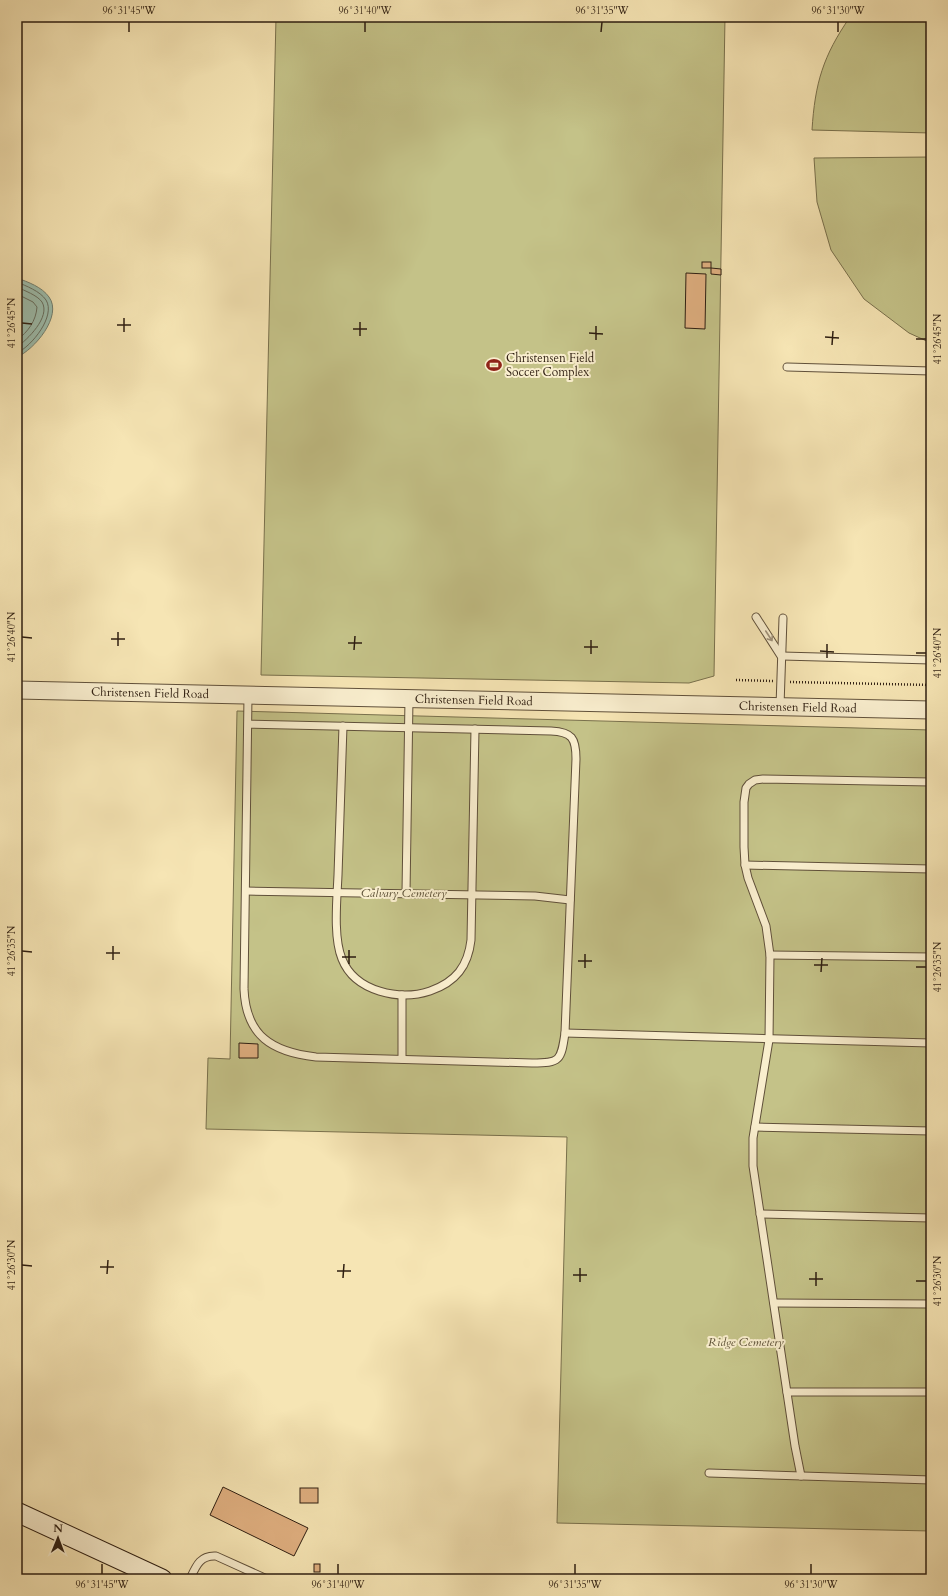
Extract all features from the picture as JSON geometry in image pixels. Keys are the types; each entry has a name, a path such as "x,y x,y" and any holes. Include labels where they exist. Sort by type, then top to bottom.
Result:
{"main road":[{"path":"17,1512 162,1579"}],"street":[{"name":"Christensen Field Road","path":"17,690 931,710"}],"lane":[{"path":"787,367 931,371"},
{"path":"756,617 782,656"},
{"path":"780,706 783,618"},
{"path":"782,656 931,660"},
{"path":"248,695 244,994 250,1018 262,1038 278,1049 303,1055 532,1063 552,1062 557,1060 561,1056 565,1033 576,759 576,747 570,736 558,731 248,724"},
{"path":"406,893 409,699"},
{"path":"343,726 338,892 338,949 344,965 356,979 370,988 402,995 423,994 442,986 462,970 468,958 470,949 472,895 476,729"},
{"path":"802,1476 796,1453 753,1166 752,1150 769,1040 770,955 766,926 748,878 745,865 744,802 746,788 755,780 931,782"},
{"path":"745,865 931,869"},
{"path":"246,891 535,896 570,900"},
{"path":"770,955 931,957"},
{"path":"402,995 402,1059"},
{"path":"565,1033 769,1040 931,1043"},
{"path":"755,1128 931,1131"},
{"path":"760,1214 931,1218"},
{"path":"774,1303 931,1304"},
{"path":"787,1392 931,1392"},
{"path":"709,1474 931,1480"},
{"path":"190,1579 194,1569 201,1560 209,1556 216,1556 267,1579"}],"path":[{"path":"736,680 931,685"}],"green space":[{"name":"Christensen Field Soccer Complex","path":"276,17 725,17 714,676 689,683 261,675"},
{"path":"850,17 931,17 931,133 812,130 815,98 822,70 833,44"},
{"path":"931,157 931,343 909,333 864,299 831,250 817,202 814,158"},
{"name":"Ridge Cemetery","path":"237,711 931,730 931,1531 557,1523 567,1137 206,1129 208,1058 230,1059"}],"water":[{"path":"17,278 34,285 46,293 52,305 52,313 50,322 45,332 31,347 17,357"}],"building":[{"path":"702,262 711,262 711,268 702,268"},
{"path":"711,268 721,269 721,275 711,274"},
{"path":"686,273 706,274 705,329 685,328"},
{"path":"239,1043 258,1044 258,1058 239,1058"},
{"path":"223,1487 308,1528 294,1556 210,1515"},
{"path":"300,1488 318,1488 318,1503 300,1503"},
{"path":"314,1564 320,1564 320,1572 314,1572"}],"place":[{"name":"Christensen Field Soccer Complex","path":"494,365"}],"park label":[{"name":"Calvary Cemetery","path":"404,893"}]}
